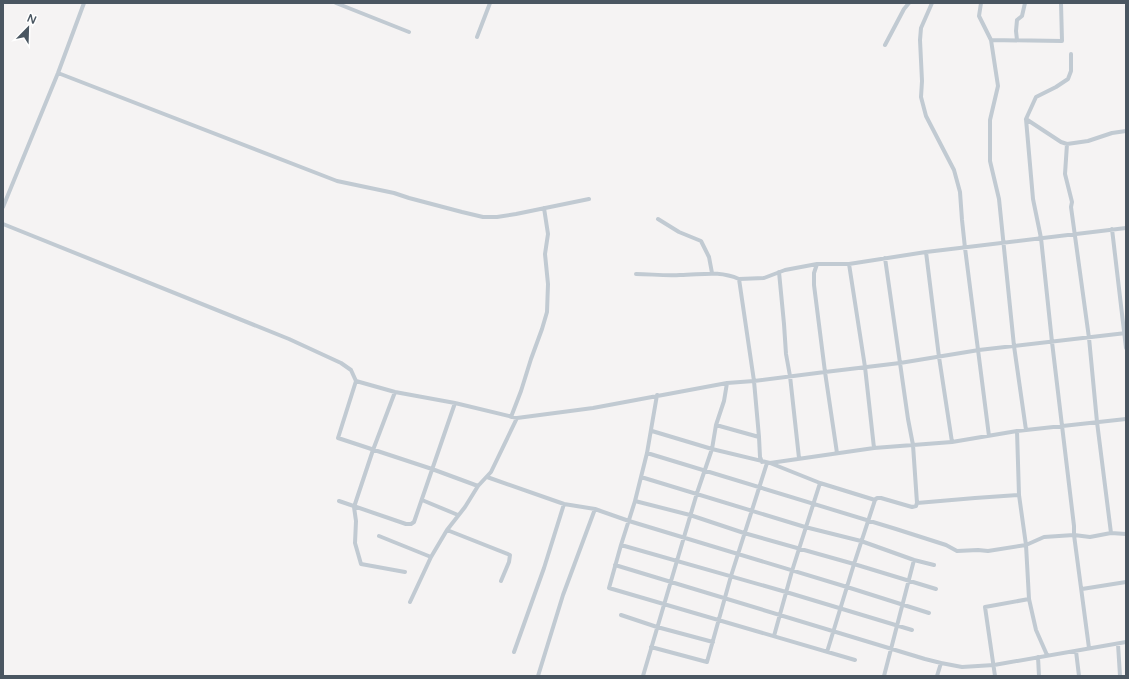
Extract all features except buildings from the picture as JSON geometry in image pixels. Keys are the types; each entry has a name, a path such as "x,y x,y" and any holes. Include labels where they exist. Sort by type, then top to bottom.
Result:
{"street":[{"path":"3,207 58,73 84,3"},
{"path":"336,3 409,32"},
{"path":"477,37 490,3"},
{"path":"885,45 904,8 909,3"},
{"path":"932,3 921,28 921,97 926,116 954,170 960,192 965,248 989,436"},
{"path":"981,3 979,16 990,40 998,86 990,120 990,161 999,199 1014,346 1026,430"},
{"path":"1017,40 1017,20 1022,16 1025,3"},
{"path":"990,40 1062,41 1061,3"},
{"path":"1071,54 1071,70 1068,79 1036,97 1026,119 1033,199 1041,238 1074,536 1089,648"},
{"path":"58,73 337,180 394,193 483,217 516,214 589,199"},
{"path":"1026,119 1061,142 1067,144 1088,141 1112,133 1126,131"},
{"path":"1067,144 1065,174 1072,202 1111,533"},
{"path":"511,417 547,312 548,284 545,254 548,234 544,208"},
{"path":"658,219 679,232 701,241 709,257 712,273"},
{"path":"3,224 289,339 340,363 351,370 356,381 338,438 478,486"},
{"path":"636,274 680,275 712,273 730,275 739,279 764,278 785,270 817,264 849,264 926,252 1126,228"},
{"path":"1112,229 1126,348"},
{"path":"926,252 939,357 952,442"},
{"path":"885,258 913,445 917,503"},
{"path":"817,264 814,273 814,285 837,453"},
{"path":"849,264 865,367 874,448"},
{"path":"779,272 786,354 790,376 799,458"},
{"path":"739,279 754,381 760,458 762,462"},
{"path":"356,381 395,392 415,395 517,418 593,408 727,383 900,363 978,350 1125,333"},
{"path":"643,676 690,515 712,449 716,425 724,401 727,383"},
{"path":"395,392 373,450 354,507 356,521 356,543 361,564 405,572"},
{"path":"657,395 647,453 635,501 609,588 855,660"},
{"path":"339,501 406,524 411,524 414,522 455,404"},
{"path":"410,602 447,530 465,507 478,486 491,472 517,418"},
{"path":"768,463 874,448 952,442 1016,431 1126,419"},
{"path":"716,425 759,437"},
{"path":"652,431 712,449 768,463 820,483 875,500 877,498 881,498 912,507 916,506 917,503 1019,495"},
{"path":"1016,431 1019,495 1026,545 1029,599 1036,630 1047,656"},
{"path":"647,453 758,488 868,520 946,545 957,551 988,551 1026,545 1044,537 1090,537 1111,533 1126,534"},
{"path":"651,647 707,662 744,533 758,488 768,463"},
{"path":"486,477 564,504 595,509 629,521 929,613"},
{"path":"641,477 806,527 861,541 914,560 934,565"},
{"path":"774,636 792,571 820,483"},
{"path":"422,500 458,515"},
{"path":"828,652 833,631 875,500"},
{"path":"635,501 690,515 744,533 936,589"},
{"path":"514,652 544,568 564,504"},
{"path":"538,676 563,595 595,509"},
{"path":"447,530 510,555 510,562 501,581"},
{"path":"379,536 432,557"},
{"path":"621,544 912,630"},
{"path":"884,676 890,648 914,560"},
{"path":"615,566 941,663 962,667 994,665 1126,642"},
{"path":"1082,589 1126,582"},
{"path":"995,676 985,607 1029,599"},
{"path":"621,615 657,627 713,642"},
{"path":"1118,644 1120,676"},
{"path":"1076,651 1079,676"},
{"path":"1038,657 1039,676"},
{"path":"937,676 941,663"}]}
